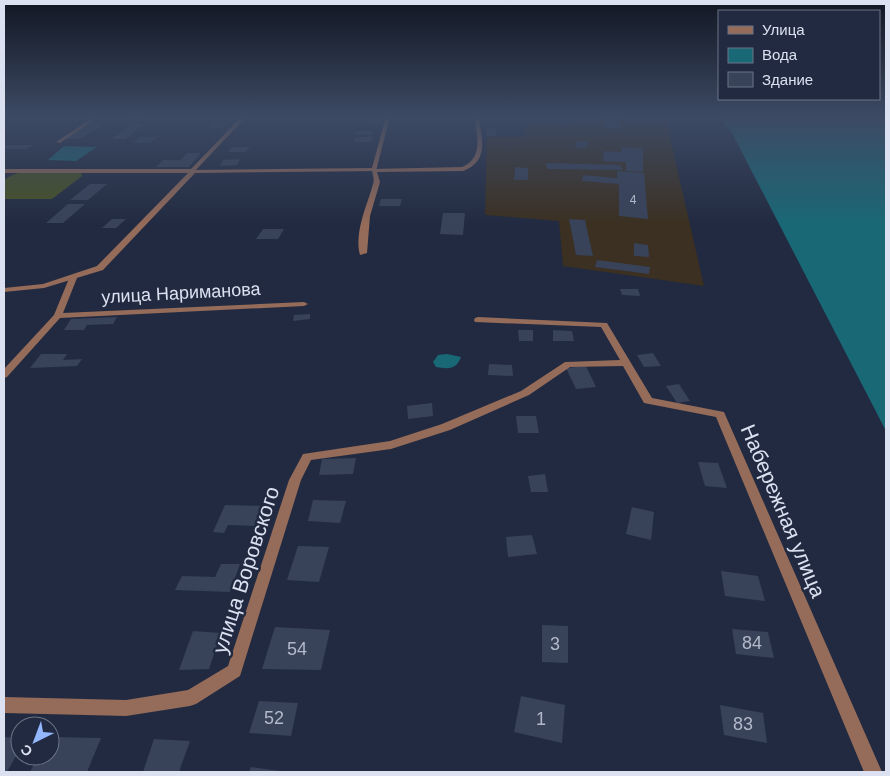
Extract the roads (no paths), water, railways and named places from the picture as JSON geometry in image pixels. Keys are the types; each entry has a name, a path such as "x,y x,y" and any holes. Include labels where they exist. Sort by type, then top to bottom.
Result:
{"street":[{"path":"4,290 44,286 100,268 211,152"},
{"path":"364,253 363,233 371,196 378,182 374,170 379,152"},
{"path":"4,171 463,169 471,167 480,157 480,152"},
{"path":"4,177 14,171"},
{"path":"4,375 58,316 73,278"},
{"name":"улица Нариманова","path":"58,316 304,304"},
{"name":"Набережная улица","path":"478,320 604,325 648,401 720,414 873,772"},
{"name":"улица Воровского","path":"4,705 126,708 190,698 234,671 295,480 307,457 391,445 446,427 525,393 556,370 568,364 626,362"}],"water":[{"path":"57,152 89,152 76,161 48,160"},
{"path":"742,152 886,152 886,431"},
{"path":"447,354 461,357 457,364 451,368 436,367 433,362 438,355"}]}
